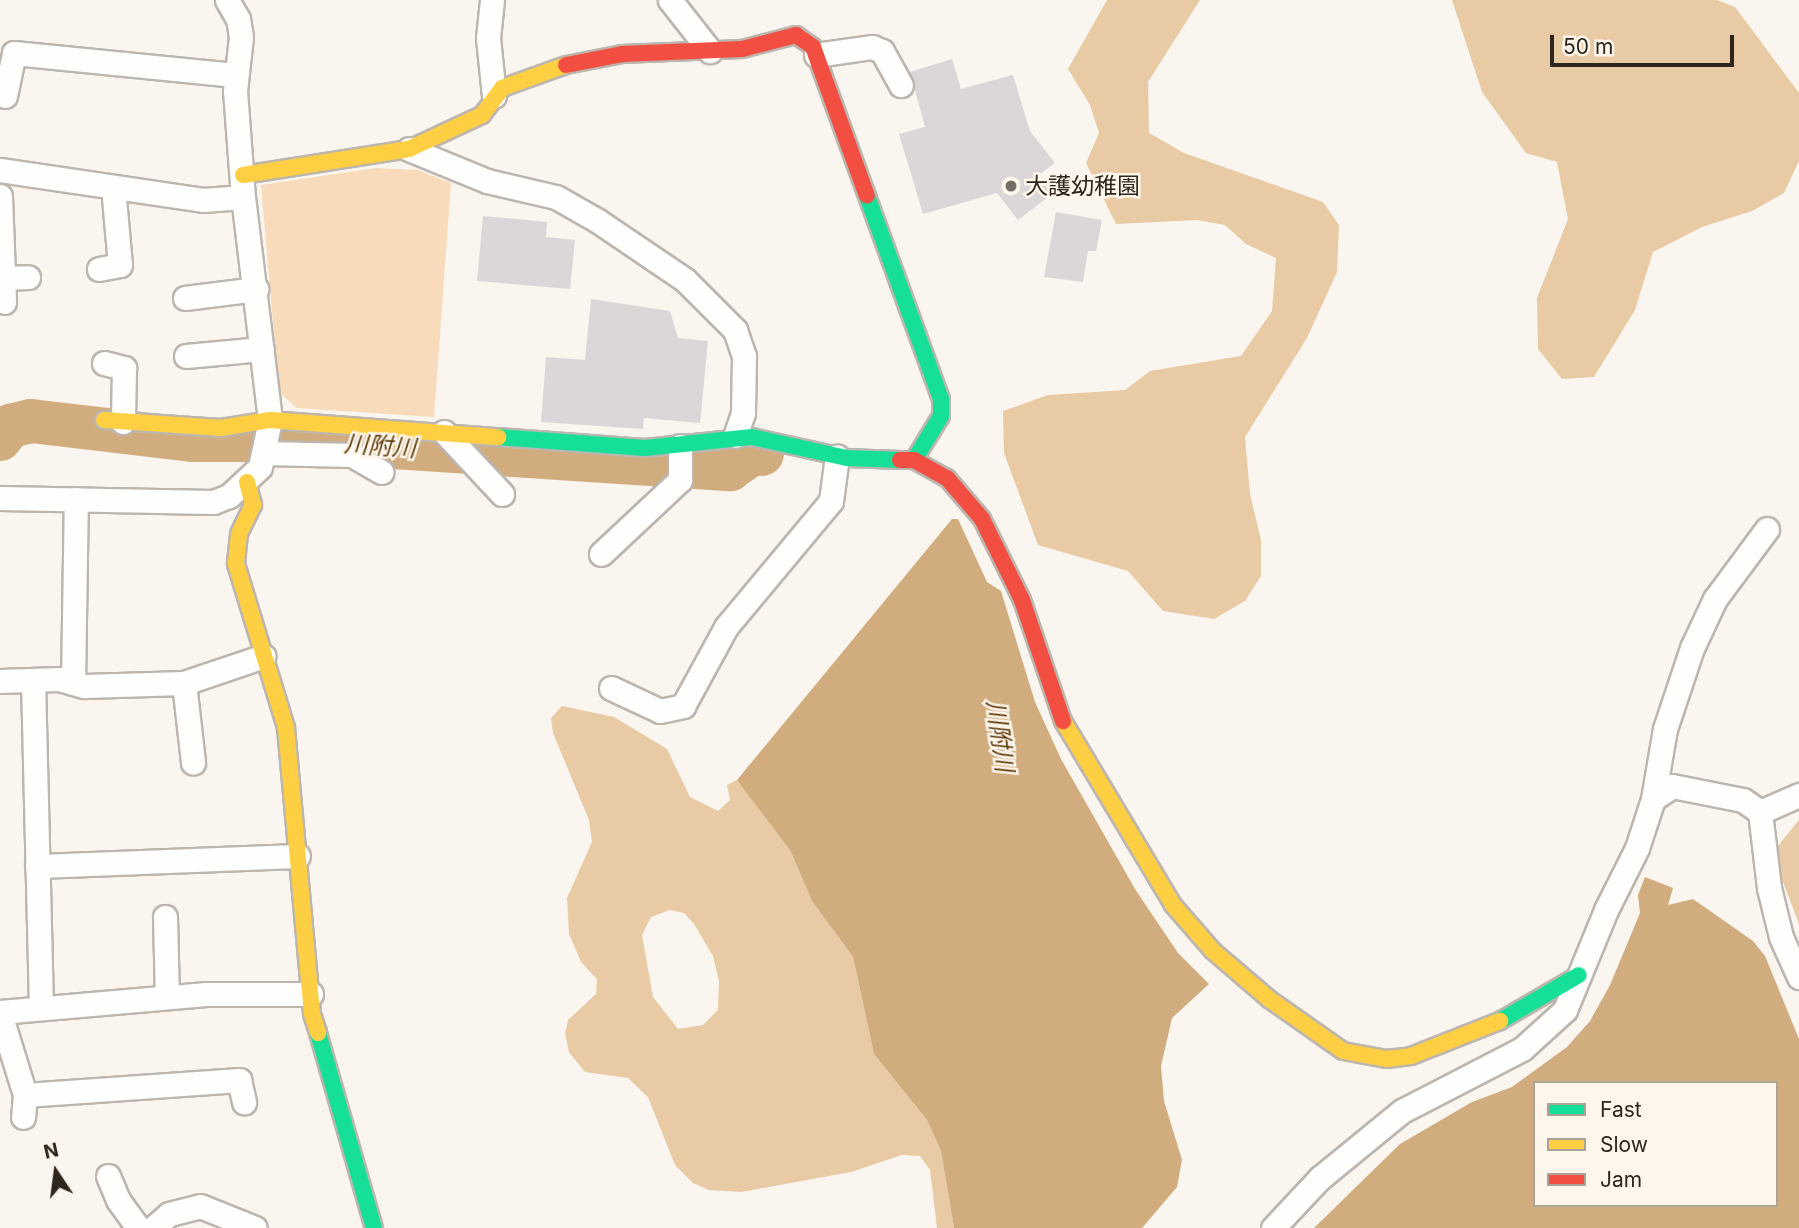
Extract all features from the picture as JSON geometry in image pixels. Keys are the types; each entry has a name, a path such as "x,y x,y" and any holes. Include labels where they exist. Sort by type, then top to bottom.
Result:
{"street":[{"path":"0,498 213,502 247,482 267,437 262,349 243,186 235,75 241,37 238,19 227,0"},
{"path":"492,0 488,38 494,96"},
{"path":"670,0 710,51"},
{"path":"0,170 203,200 243,186 409,149 482,116 494,96 546,69 622,54 742,49 796,34 807,39 816,55 941,399 935,427 914,460"},
{"path":"816,55 872,47 881,51 901,85"},
{"path":"5,96 14,53 235,75"},
{"path":"409,149 487,181 556,197 598,220 685,280 735,330 744,356 743,437"},
{"path":"99,269 120,265 113,187"},
{"path":"0,196 4,302"},
{"path":"3,278 28,277"},
{"path":"186,298 256,289"},
{"path":"186,356 262,349"},
{"path":"104,363 124,368 113,421 222,428 352,455 382,472"},
{"path":"267,437 455,445 645,448 681,459"},
{"path":"601,554 681,459 743,437 837,456 914,460 947,478 982,519 1019,592 1070,737 1173,905 1213,951 1269,999 1343,1051 1387,1059 1411,1056 1516,1015 1578,975"},
{"path":"455,445 502,495"},
{"path":"611,688 660,711 683,706 726,627 831,501 837,456"},
{"path":"247,482 253,505 239,534 236,564 286,728 310,994 373,1228"},
{"path":"74,683 76,499"},
{"path":"1273,1228 1320,1178 1402,1111 1522,1049 1565,1010 1578,975 1637,848 1653,799 1665,729 1692,648 1715,599 1767,529"},
{"path":"0,681 184,683 264,656"},
{"path":"33,680 41,1007"},
{"path":"184,683 193,762"},
{"path":"1653,799 1672,786 1743,800 1760,812 1769,888 1781,937 1799,977"},
{"path":"1760,812 1799,794"},
{"path":"37,866 298,856"},
{"path":"165,917 167,997"},
{"path":"244,1102 239,1080 24,1106 0,1013 167,997 310,994"},
{"path":"108,1176 118,1200 138,1228"},
{"path":"153,1228 169,1214 201,1206 255,1228"}],"shaded area":[{"path":"1107,0 1200,0 1148,82 1149,133 1184,153 1323,202 1339,225 1337,272 1307,338 1245,437 1250,494 1261,540 1261,576 1245,601 1214,619 1163,611 1128,571 1038,545 1004,453 1003,411 1048,395 1125,390 1150,371 1241,356 1272,311 1276,258 1246,244 1225,225 1197,220 1116,224 1086,163 1099,133 1090,105 1068,69"},
{"path":"1452,0 1717,0 1735,7 1799,93 1799,161 1784,193 1752,211 1702,227 1653,252 1635,310 1594,377 1562,379 1538,349 1537,298 1568,219 1557,162 1526,153 1482,92"},
{"path":"376,168 417,170 451,183 434,417 297,408 279,392 261,185"},
{"path":"562,706 614,717 667,749 690,797 718,811 730,800 727,785 737,780 757,803 790,850 812,901 853,957 874,1054 927,1120 941,1151 954,1228 937,1228 930,1170 920,1156 902,1155 851,1172 741,1192 709,1190 693,1183 675,1165 648,1097 628,1078 585,1072 569,1052 565,1033 568,1020 596,994 597,979 581,962 569,934 567,898 592,842 589,820 553,733 551,718","holes":["670,910 684,913 694,924 713,956 719,981 718,1010 703,1025 678,1029 653,997 642,935 651,917"]},
{"path":"1799,820 1799,924 1772,853"}],"water":[{"path":"952,519 958,519 987,582 1001,591 1035,702 1061,759 1135,889 1178,953 1209,984 1172,1018 1161,1066 1164,1101 1182,1160 1177,1187 1142,1228 954,1228 941,1151 927,1120 874,1054 853,957 812,901 790,850 737,780"},
{"path":"1645,877 1673,888 1668,905 1693,899 1753,941 1765,956 1799,1039 1799,1228 1314,1228 1400,1144 1472,1102 1512,1087 1567,1047 1590,1021 1610,985 1640,913 1638,895"}],"building":[{"path":"952,59 961,89 1013,75 1030,131 1055,163 1037,176 1052,194 1018,220 997,193 923,214 899,134 925,127 910,72"},
{"path":"1056,212 1102,220 1096,251 1088,251 1083,282 1044,277"},
{"path":"483,216 547,222 546,237 575,240 570,289 477,281"},
{"path":"591,299 670,311 678,338 708,341 700,423 644,418 643,429 541,422 546,357 585,360"}],"waterway":[{"name":"川附川","path":"0,439 10,426 31,421 192,440 288,440 730,469 753,453 762,454"}],"traffic: fast":[{"path":"867,196 941,399 941,416 914,460"},
{"path":"498,437 645,448 752,437 847,458 900,460"},
{"path":"1500,1021 1579,975"},
{"path":"318,1033 374,1228"}],"traffic: slow":[{"path":"243,175 409,149 482,115 502,88 566,65"},
{"path":"104,420 221,428 270,420 498,437"},
{"path":"247,482 253,505 239,534 236,564 286,728 312,1014 318,1033"},
{"path":"1063,721 1173,905 1213,951 1269,999 1343,1051 1387,1059 1411,1056 1500,1021"}],"traffic: jam":[{"path":"566,65 622,54 742,49 796,35 813,47 867,196"},
{"path":"900,460 914,460 947,478 982,519 1022,600 1063,721"}],"place":[{"name":"大護幼稚園","path":"1011,186"}]}
